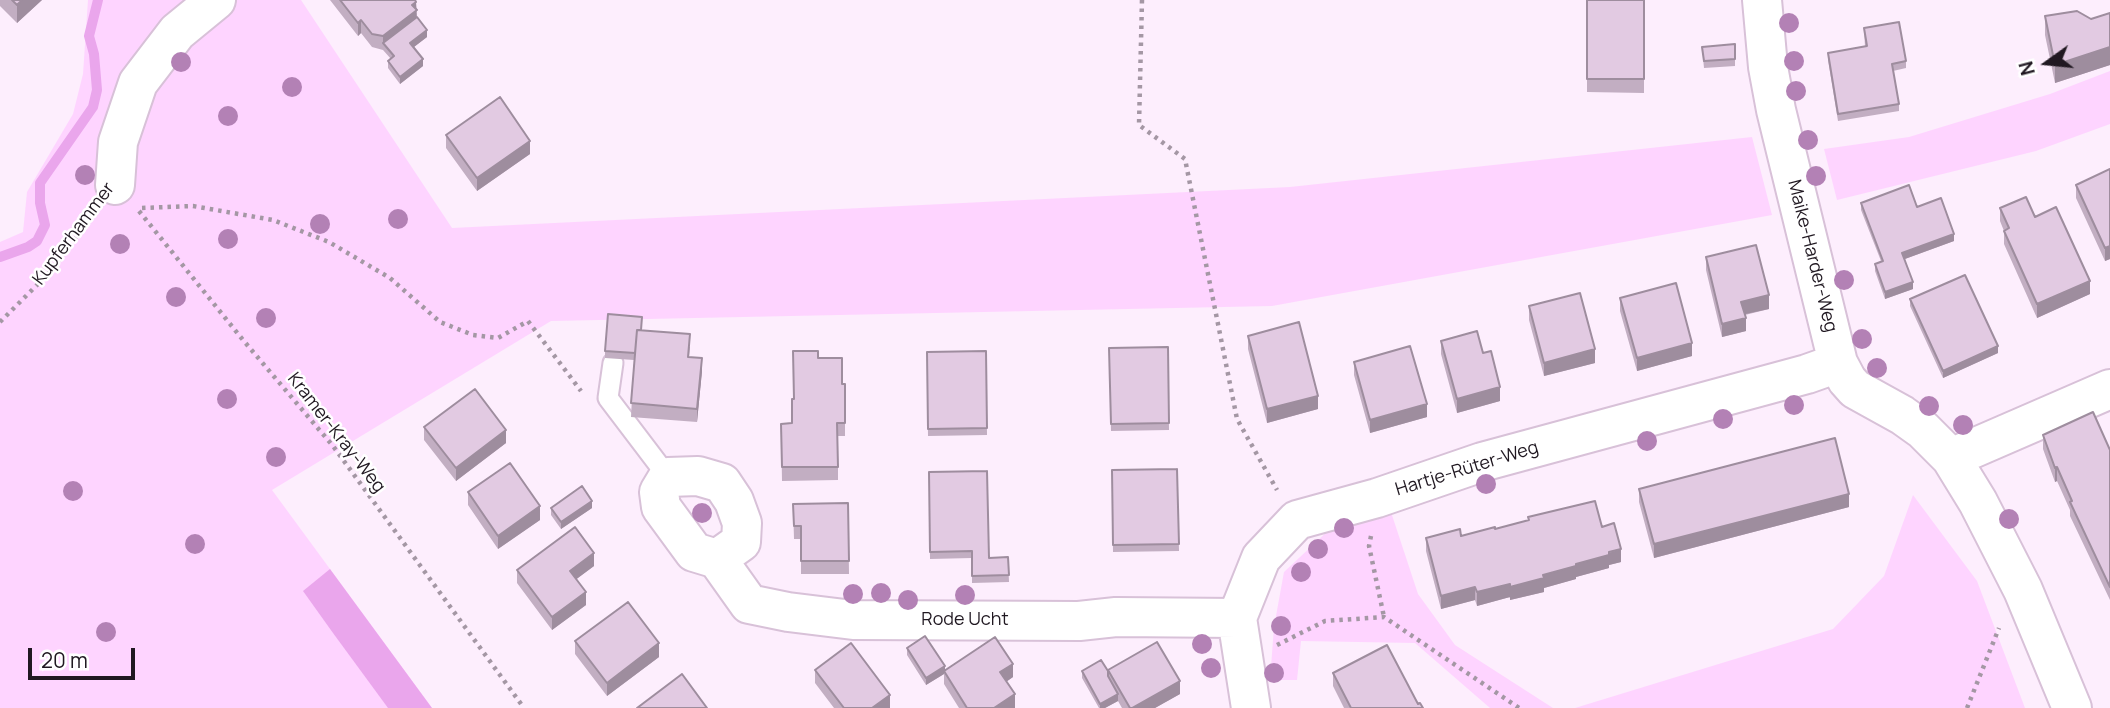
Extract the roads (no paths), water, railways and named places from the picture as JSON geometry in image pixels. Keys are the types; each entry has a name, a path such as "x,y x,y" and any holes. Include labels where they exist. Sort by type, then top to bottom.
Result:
{"street":[{"name":"Kupferhammer","path":"126,197 118,142 138,83 177,32 216,0"},
{"name":"Maike-Harder-Weg","path":"1762,0 1768,68 1776,110 1838,363 1855,389 1923,430 1951,458 1978,502 2023,590 2072,708"},
{"name":"Hartje-Rüter-Weg","path":"1237,618 1261,558 1297,520 1377,498 1482,462 1807,374 1838,363"},
{"path":"1951,458 2110,389"},
{"path":"668,477 698,476 722,483 734,501 742,523 741,542 717,559"},
{"name":"Rode Ucht","path":"668,477 659,492 661,507 694,552 717,559 749,604 853,620 1079,621 1116,617 1237,618"},
{"path":"1237,618 1251,708"}],"lane":[{"path":"613,363 608,398 668,477"}],"waterway":[{"path":"0,257 37,241 45,225 40,203 40,183 93,107 97,90 94,54 89,36 98,0"}]}
